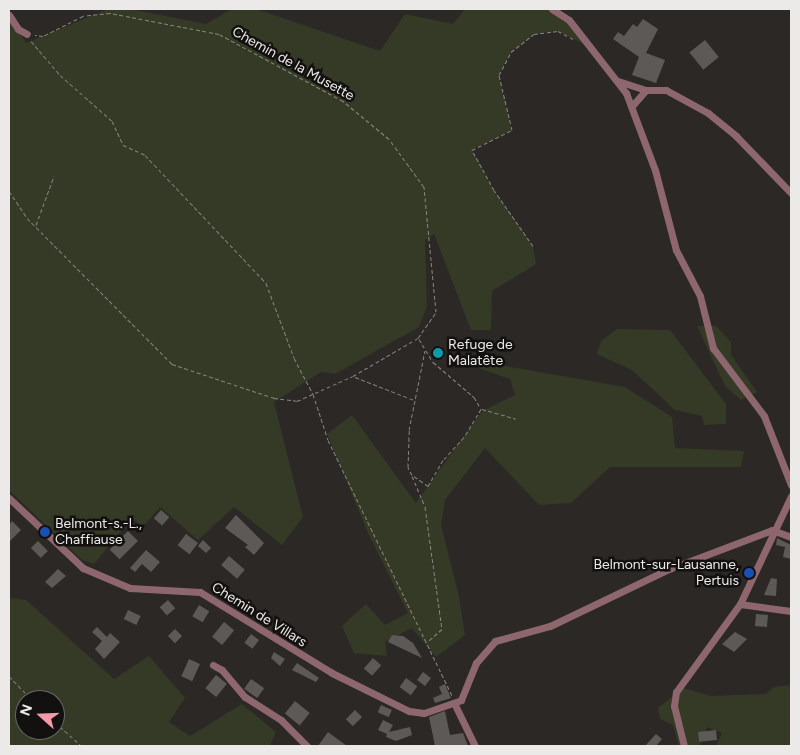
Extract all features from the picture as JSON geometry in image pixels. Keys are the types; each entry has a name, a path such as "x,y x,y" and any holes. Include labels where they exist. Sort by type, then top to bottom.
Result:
{"street":[{"path":"552,9 569,20 618,80 632,106 655,170 668,229 700,296 713,348 764,416 791,485"},
{"path":"9,15 18,29 27,34"},
{"path":"618,80 646,90 666,90 708,113 736,136 791,193"},
{"path":"632,106 646,90"},
{"name":"Chemin de Villars","path":"9,498 74,561 108,581 130,588 200,592 325,669 409,711 424,713 455,705"},
{"path":"684,746 674,706 676,692 740,604 772,530 791,498"},
{"path":"475,746 455,705 462,700 482,652 495,641 550,626 669,570 772,530 791,536"},
{"path":"740,604 791,611"},
{"path":"213,665 222,670 245,697 280,720 306,746"}],"path":[{"name":"Chemin de la Musette","path":"9,191 36,226 172,364 274,398 297,401 353,376 418,338 436,312 424,187 389,140 343,101 218,34 110,13 84,16 43,36 27,34"},
{"path":"533,246 494,190 472,150 512,130 499,75 511,52 534,34 558,31 591,48"},
{"path":"27,34 60,75 112,121 123,145 144,155 266,283 294,358 313,394 328,440 352,493 426,642 444,674 455,705"},
{"path":"36,226 54,176"},
{"path":"418,338 425,351 442,371 474,397 482,409 516,419"},
{"path":"425,351 414,400 408,467 425,507 442,629 426,642"},
{"path":"353,376 414,400"},
{"path":"412,475 428,486 443,460 464,437 482,409"},
{"path":"9,676 22,690"},
{"path":"65,731 82,746"}],"green space":[{"path":"108,9 130,9 206,24 232,9 256,9 380,51 405,14 453,24 465,9 552,9 569,20 591,48 558,31 534,34 511,52 499,75 512,130 472,150 494,190 533,246 536,264 492,291 491,330 471,330 434,234 425,240 427,306 419,327 335,374 321,372 274,402 303,517 282,545 234,507 198,540 160,507 143,527 132,518 94,564 82,560 9,490 9,15 26,43"},
{"path":"697,326 716,326 731,342 731,355 757,392 741,400 725,386"},
{"path":"617,329 670,330 726,404 726,424 704,425 702,416 675,410 632,370 597,354 601,341"},
{"path":"482,362 625,387 672,417 675,448 744,451 741,467 610,467 571,503 539,505 485,448 445,500 441,525 459,596 465,635 436,657 412,628 385,642 387,656 354,653 342,626 366,604 385,625 408,613 368,533 327,434 352,415 416,503 482,411 515,395 510,379 478,368"},
{"path":"9,598 26,600 114,679 149,656 185,698 169,722 190,736 242,704 276,732 270,746 9,746"},
{"path":"791,685 791,745 716,746 722,733 707,727 699,746 679,746 673,725 660,719 658,708 683,688 711,696 766,694 774,687"}],"building":[{"path":"643,19 658,29 646,53 665,60 656,83 632,75 639,57 613,39 618,32 624,36 633,24 637,27"},
{"path":"705,40 719,57 703,70 689,53"},
{"name":"Refuge de Malatête","path":"441,346 444,358 435,360 432,348"},
{"path":"161,510 169,517 162,526 154,518"},
{"path":"236,515 264,543 254,555 245,547 248,545 225,528"},
{"path":"12,521 21,530 9,542 9,525"},
{"path":"128,531 138,541 120,559 110,549"},
{"path":"186,534 198,543 190,554 178,545"},
{"path":"777,538 791,545 791,559 783,557 785,547 776,545"},
{"path":"203,540 211,548 206,553 198,546"},
{"path":"38,541 48,551 41,558 31,548"},
{"path":"146,550 160,562 151,572 142,564 135,572 130,568"},
{"path":"229,556 245,570 237,579 221,565"},
{"path":"58,569 66,576 52,588 45,582"},
{"path":"771,578 777,579 776,596 764,595"},
{"path":"168,600 175,608 167,616 160,607"},
{"path":"199,605 209,611 203,622 192,616"},
{"path":"128,610 141,616 136,625 124,619"},
{"path":"756,614 768,615 767,627 755,626"},
{"path":"224,622 234,630 222,645 212,637"},
{"path":"97,627 107,637 110,633 120,642 104,659 95,649 102,641 92,632"},
{"path":"175,629 182,636 175,643 168,636"},
{"path":"735,632 747,639 734,652 722,644"},
{"path":"251,634 259,640 252,649 244,643"},
{"path":"392,635 403,636 413,643 422,658 388,642"},
{"path":"274,652 285,659 280,666 271,658"},
{"path":"373,658 381,665 372,676 364,669"},
{"path":"189,659 200,664 192,681 181,676"},
{"path":"297,663 319,678 316,682 292,670"},
{"path":"423,672 431,678 425,686 417,680"},
{"path":"216,675 227,684 216,697 205,688"},
{"path":"406,678 417,686 411,695 400,687"},
{"path":"251,679 264,688 257,698 244,689"},
{"path":"445,684 451,698 435,703 433,698 442,694 439,687"},
{"path":"295,701 310,713 300,725 285,713"},
{"path":"381,705 392,710 389,717 378,712"},
{"path":"355,710 362,717 353,726 346,719"},
{"path":"445,711 450,735 463,733 468,746 435,746 429,717"},
{"path":"383,720 393,725 389,732 410,727 412,735 396,741 386,737 387,734 378,730"},
{"path":"716,730 717,740 699,742 698,732"},
{"path":"328,732 347,746 318,746"},
{"path":"656,734 662,739 656,746 645,746"}],"place":[{"name":"Refuge de Malatête","path":"438,353"},
{"name":"Belmont-s.-L., Chaffiause","path":"45,532"},
{"name":"Belmont-sur-Lausanne, Pertuis","path":"749,573"}]}
